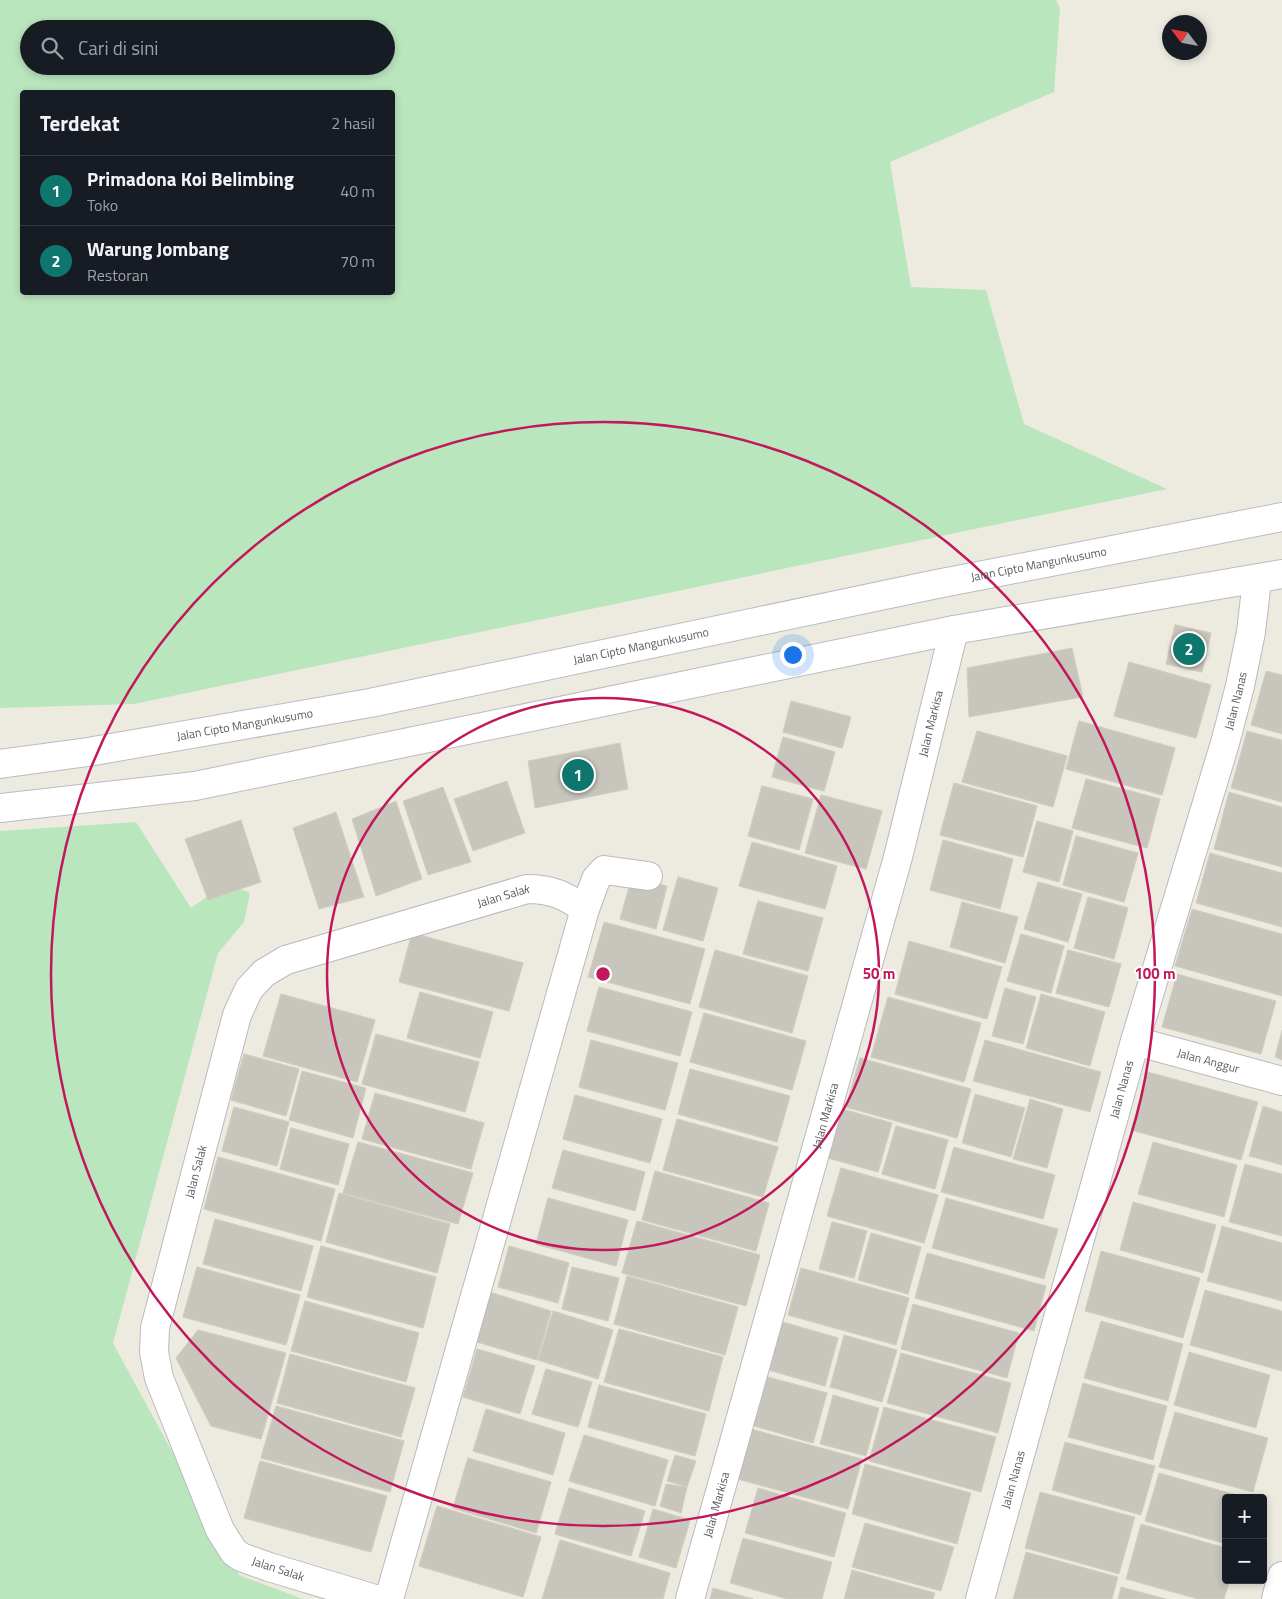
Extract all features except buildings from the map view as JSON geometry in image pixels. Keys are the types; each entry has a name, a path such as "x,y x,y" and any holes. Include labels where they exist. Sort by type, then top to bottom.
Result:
{"street":[{"name":"Jalan Cipto Mangunkusumo","path":"0,764 88,752 370,703 942,583 1282,517"},
{"path":"0,808 195,786 954,630 1270,577"},
{"name":"Jalan Nanas","path":"980,1599 1135,1041 1240,686 1251,632 1270,577"},
{"name":"Jalan Markisa","path":"690,1599 898,857 954,630"},
{"path":"389,1599 585,909 596,879 604,870 648,876"},
{"name":"Jalan Salak","path":"375,1599 269,1568 241,1557 234,1552 220,1530 159,1378 154,1352 155,1328 237,1015 249,988 264,973 286,960 526,889 545,889 565,896 585,909"},
{"name":"Jalan Anggur","path":"1135,1041 1282,1081"},
{"path":"1276,1599 1282,1576"}],"green space":[{"path":"0,0 1056,0 1060,8 1054,92 890,162 911,287 986,290 1024,424 1167,489 134,704 0,708"},
{"path":"136,822 191,908 226,883 250,893 244,922 218,953 113,1343 239,1575 303,1599 0,1599 0,831"}],"place":[{"name":"Warung Jombang","path":"1189,649"},
{"name":"Primadona Koi Belimbing","path":"578,775"}]}
